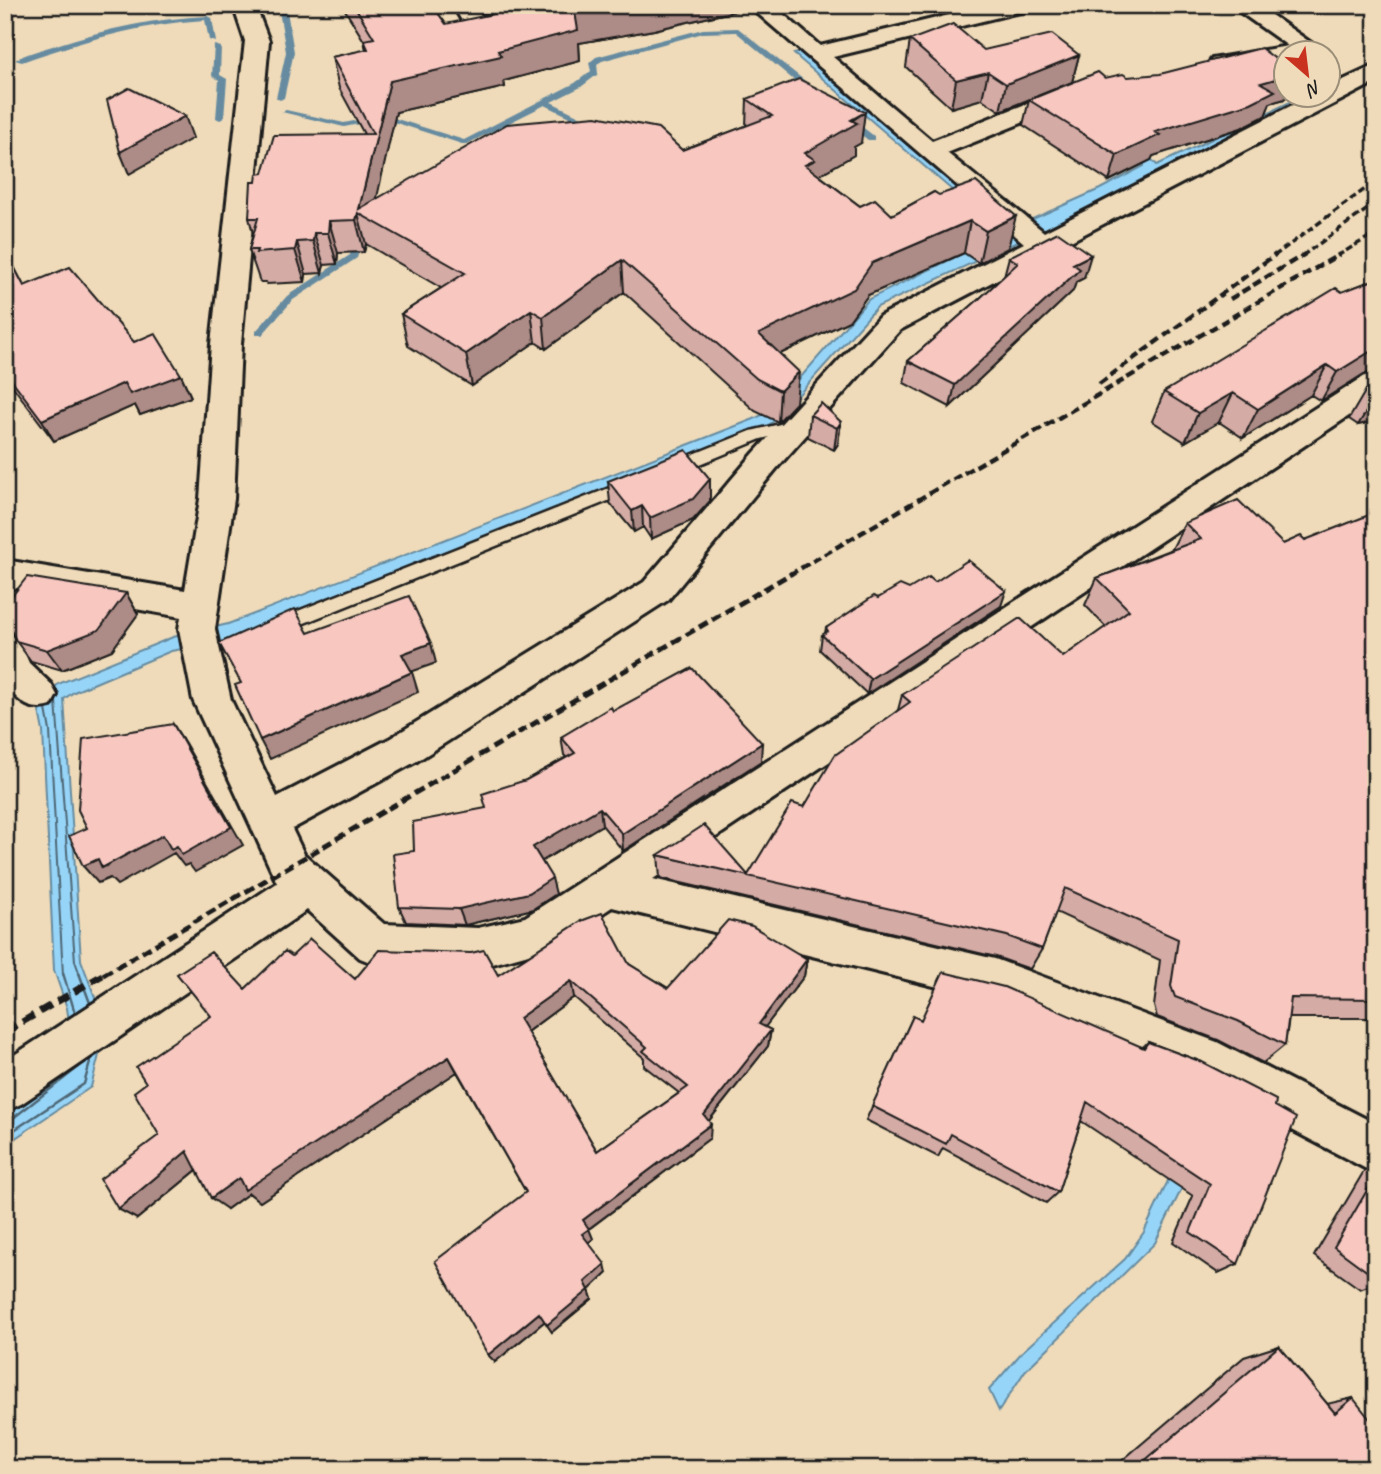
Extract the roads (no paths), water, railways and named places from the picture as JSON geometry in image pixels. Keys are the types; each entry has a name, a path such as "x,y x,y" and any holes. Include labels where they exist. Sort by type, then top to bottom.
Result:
{"street":[{"path":"244,5 257,41 226,344 217,499 197,629 207,654 212,700 289,867 375,944 478,948 535,934 1376,383"},
{"path":"257,41 269,32 269,5"},
{"path":"464,5 474,23 516,24"},
{"path":"760,5 814,54 1042,244"},
{"path":"814,54 978,9 1020,5"},
{"path":"1241,5 1281,38"},
{"path":"1196,68 1272,56"},
{"path":"269,821 403,750 656,591 797,425 890,323 1357,75"},
{"path":"929,151 1092,86"},
{"path":"5,573 199,606"},
{"path":"5,648 14,671 38,695"},
{"path":"5,1088 309,885"},
{"path":"607,887 995,980 1220,1068 1376,1150"}],"lane":[{"path":"264,632 757,435 797,425"}],"water":[{"path":"801,52 1010,229 1144,166 1144,159 1084,103 1086,95 1094,87 1272,57 1272,63 1101,92 1095,98 1095,103 1157,165 1278,108 1289,108 1041,231 877,307 776,420 759,431 226,641 171,651 74,692 64,699 81,960 96,1000 102,1043 91,1087 5,1145 5,1116 75,1062 67,1008 54,970 43,731 38,706 58,684 173,637 228,624 754,419 768,412 786,394 869,299 1003,234 794,54"},
{"path":"1242,797 1254,800 1229,1049 1182,1188 1155,1243 1025,1371 999,1411 989,1390 1023,1351 1125,1259 1144,1232 1209,1083"}],"waterway":[{"path":"280,98 290,52 282,5"},
{"path":"19,60 136,26 184,19 208,18 213,40"},
{"path":"286,112 344,125 384,117 465,143 578,85 595,72 593,63 599,59 703,31 738,30 811,90"},
{"path":"217,47 216,76 223,79 220,118"},
{"path":"546,102 589,124"},
{"path":"849,121 871,138"},
{"path":"259,333 290,298 354,256 359,238"}],"railway":[{"path":"1274,256 1376,181"},
{"path":"1304,255 1376,203"},
{"path":"1337,256 1376,233"},
{"path":"1099,384 1276,254"},
{"path":"789,575 1340,254"},
{"path":"1230,299 1304,255"},
{"path":"103,975 792,573"},
{"path":"5,1032 106,973"}]}
